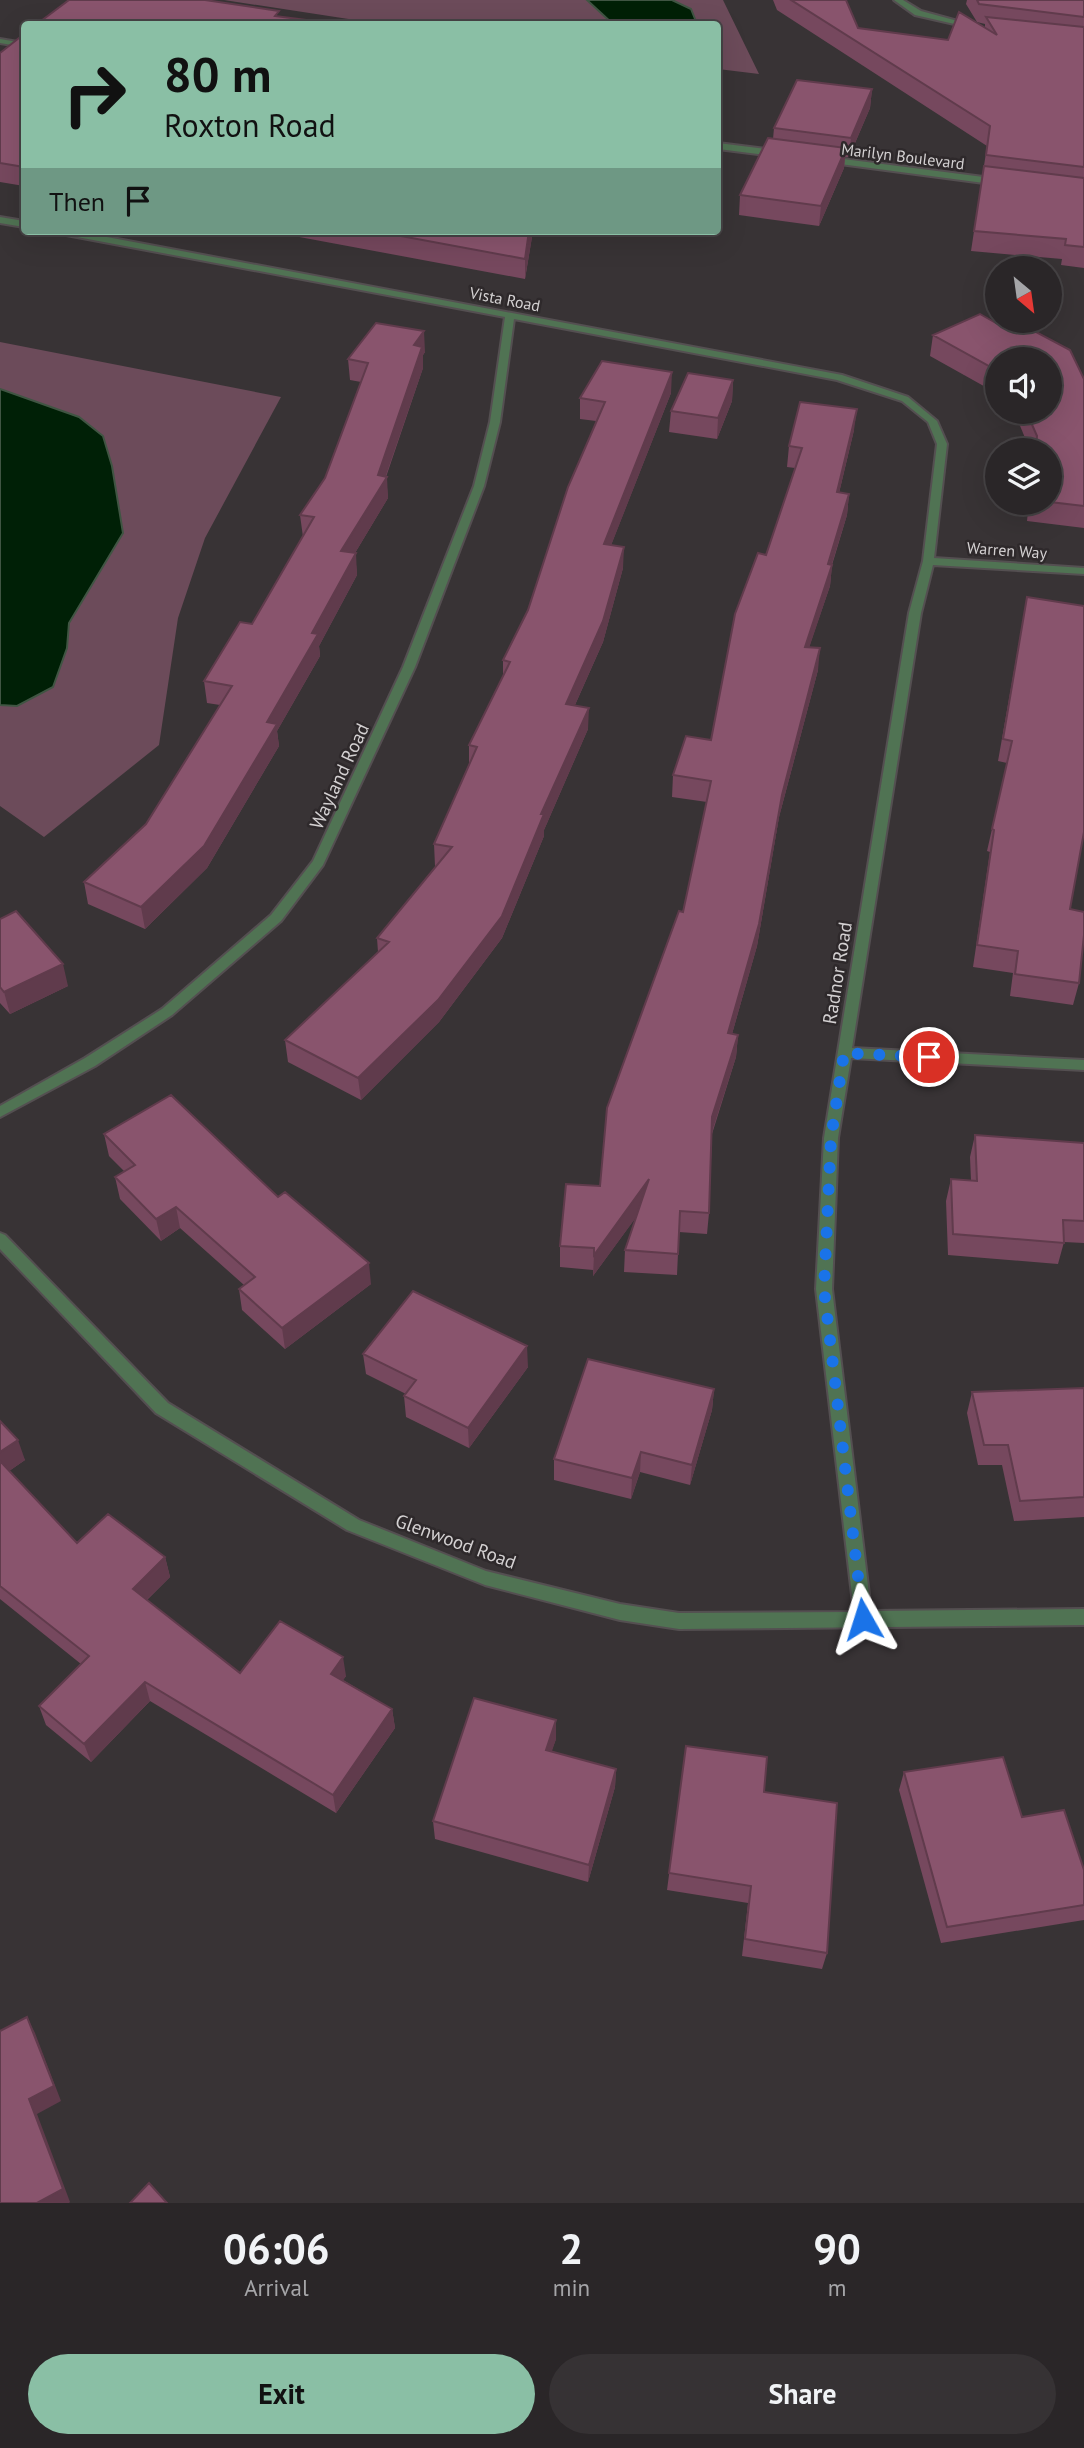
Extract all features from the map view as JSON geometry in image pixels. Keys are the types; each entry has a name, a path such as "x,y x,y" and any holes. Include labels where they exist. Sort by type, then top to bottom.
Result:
{"street":[{"path":"898,0 918,13 978,27"},
{"path":"0,41 21,44"},
{"path":"721,146 785,155"},
{"name":"Marilyn Boulevard","path":"813,158 1016,184"},
{"path":"0,220 21,224"},
{"name":"Vista Road","path":"82,235 839,377 905,399 932,421"},
{"name":"Wayland Road","path":"0,1112 90,1062 167,1012 276,918 319,862 409,667 479,486 495,422 510,316"},
{"name":"Radnor Road","path":"863,1619 824,1289 831,1138 915,613 928,561 942,444 932,421"},
{"name":"Warren Way","path":"928,561 1084,571"},
{"path":"844,1053 1084,1065"},
{"name":"Glenwood Road","path":"0,1239 162,1408 353,1525 485,1577 620,1612 679,1621 1084,1617"}],"shaded area":[{"path":"224,0 723,0 759,74 721,69 721,21 361,21"},
{"path":"587,0 672,0 691,9 696,21 610,21"},
{"path":"0,342 281,397 205,538 178,618 159,745 44,837 0,806"},
{"path":"0,389 79,417 103,436 112,466 123,533 69,623 67,648 53,687 17,706 0,705"}],"building":[{"path":"69,0 205,0 279,11 275,16 314,21 41,21"},
{"path":"791,0 846,0 858,28 948,40 959,12 997,35 986,17 1084,27 1084,167 986,155 990,126"},
{"path":"977,0 1084,0 1084,17 979,4"},
{"path":"21,36 21,166 0,163 0,53"},
{"path":"797,80 872,89 851,138 774,128"},
{"path":"768,138 846,148 821,206 740,195"},
{"path":"984,166 1084,178 1084,247 1065,245 1066,239 974,231"},
{"path":"396,235 528,235 525,259"},
{"path":"980,314 985,317 985,333 1038,333 1070,350 1084,379 1084,506 1062,503 1062,438 1037,438 1032,424 1062,424 1062,347 985,347 985,364 933,335"},
{"path":"376,323 424,331 414,345 422,347 378,475 387,477 341,551 356,553 312,633 318,634 267,722 277,724 204,846 141,907 84,882 146,824 232,686 204,681 240,622 252,624 314,517 300,515 325,478 368,363 348,359"},
{"path":"602,361 672,372 604,544 624,547 603,621 566,704 589,708 541,814 544,814 502,916 438,1000 358,1078 285,1040 389,942 377,938 452,847 434,844 477,747 469,745 510,662 503,660 528,610 568,487 605,402 580,398"},
{"path":"688,373 733,380 718,418 671,411"},
{"path":"800,402 857,409 837,492 849,494 828,564 832,565 805,647 820,648 782,795 759,924 728,1033 738,1035 712,1117 709,1213 680,1211 678,1254 625,1250 649,1179 594,1255 594,1248 560,1246 566,1184 600,1186 607,1108 679,911 683,912 711,781 673,775 686,736 711,740 735,614 758,553 766,555 802,448 789,446"},
{"path":"1027,597 1084,606 1084,832 1070,909 1084,912 1079,983 1015,974 1018,951 977,945 994,830 992,829 1012,741 1003,739"},
{"path":"16,911 63,964 4,992 0,987 0,919"},
{"path":"171,1095 278,1197 285,1192 369,1263 282,1328 239,1289 255,1277 176,1207 156,1219 115,1177 135,1165 104,1134"},
{"path":"975,1135 1084,1143 1084,1221 1063,1220 1064,1243 953,1234 951,1179 977,1181"},
{"path":"413,1291 527,1346 468,1428 404,1396 416,1380 363,1354"},
{"path":"588,1359 714,1389 692,1465 641,1452 632,1478 554,1459"},
{"path":"1084,1388 1084,1497 1020,1501 1008,1445 984,1445 972,1392"},
{"path":"0,1421 18,1440 0,1452"},
{"path":"0,1461 77,1543 108,1514 165,1557 133,1589 240,1673 280,1621 343,1657 331,1674 392,1709 333,1795 145,1682 84,1744 39,1706 89,1656 0,1586"},
{"path":"474,1698 556,1720 546,1750 616,1769 589,1865 433,1821"},
{"path":"686,1746 767,1757 764,1792 837,1803 827,1953 745,1939 751,1886 669,1873"},
{"path":"1003,1757 1022,1817 1064,1810 1084,1870 1084,1905 947,1927 904,1772"},
{"path":"27,2017 54,2086 29,2099 63,2189 37,2203 0,2203 0,2031"},
{"path":"149,2183 167,2203 130,2203"}],"route":[{"path":"863,1619 824,1289 831,1138 844,1053 929,1057"}]}
